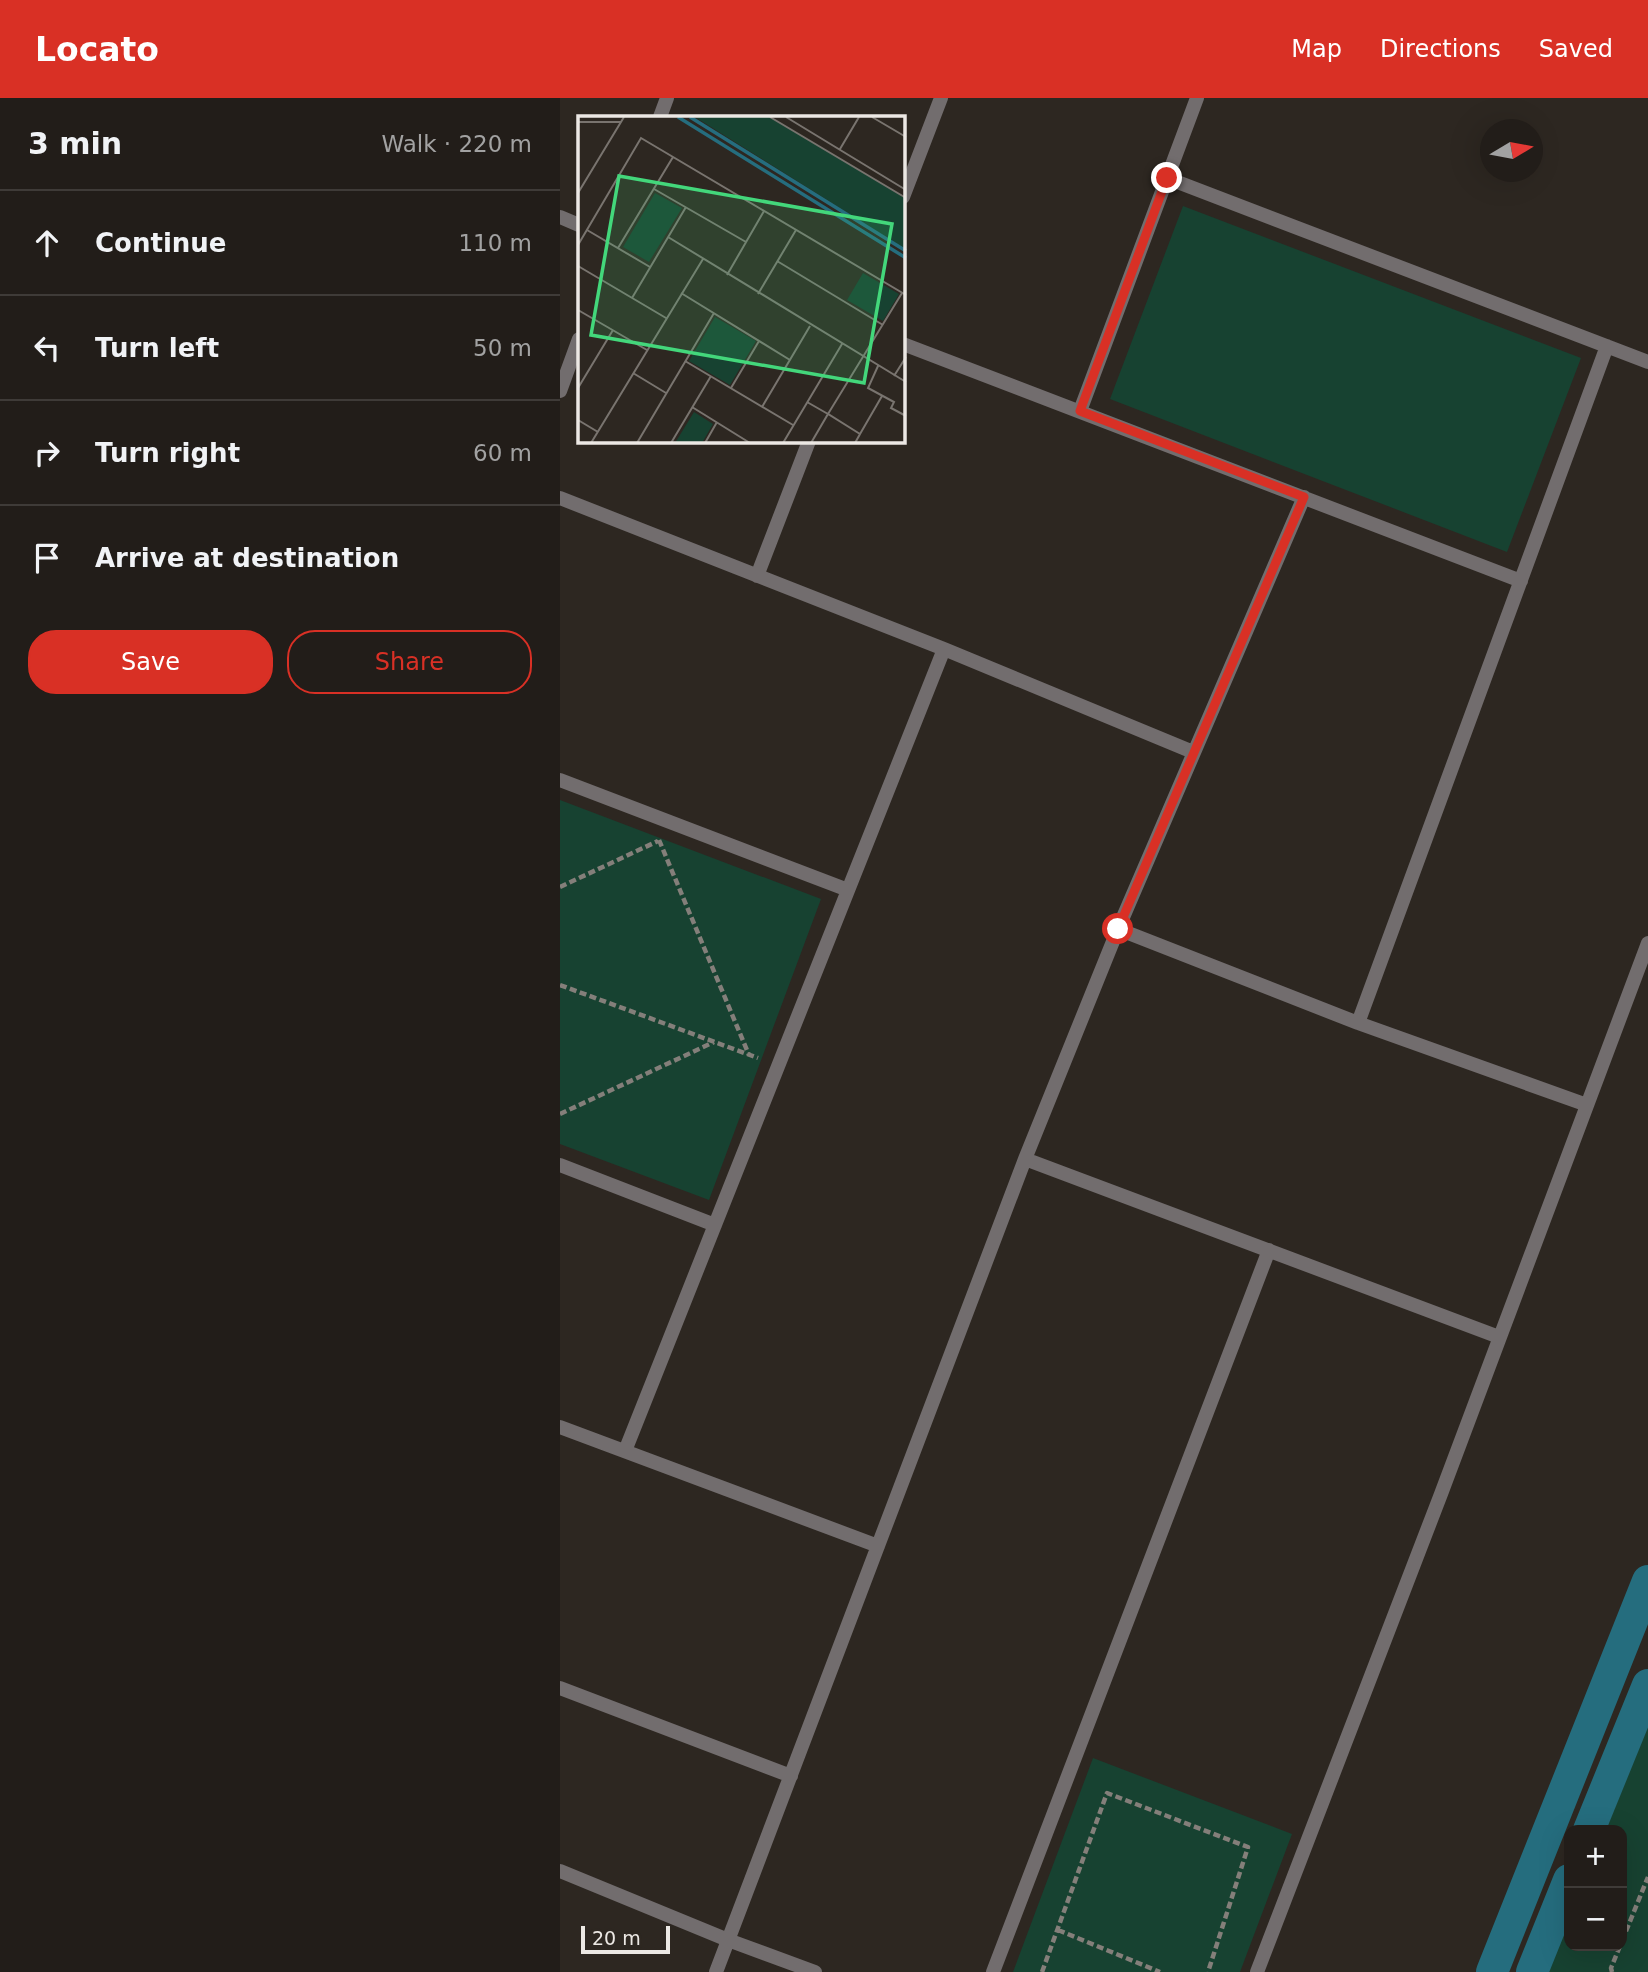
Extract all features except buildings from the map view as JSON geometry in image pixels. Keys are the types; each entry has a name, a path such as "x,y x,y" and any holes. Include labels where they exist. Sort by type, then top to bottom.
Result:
{"street":[{"path":"660,116 667,98"},
{"path":"905,192 941,98"},
{"path":"1080,411 1198,98"},
{"path":"1167,178 1648,362"},
{"path":"560,217 578,225"},
{"path":"560,391 578,342"},
{"path":"905,345 1521,582"},
{"path":"1359,1023 1607,346"},
{"path":"757,576 808,443"},
{"path":"716,1972 1025,1160 1118,929 1304,497"},
{"path":"560,498 944,649 1193,752"},
{"path":"625,1451 944,649"},
{"path":"560,780 848,890"},
{"path":"1118,929 1359,1023 1587,1105"},
{"path":"1258,1972 1648,943"},
{"path":"1025,1160 1499,1336"},
{"path":"560,1165 715,1225"},
{"path":"993,1972 1269,1250"},
{"path":"560,1427 878,1546"},
{"path":"560,1688 790,1776"},
{"path":"560,1871 728,1940 815,1972"}],"path":[{"path":"666,820 659,840 749,1055"},
{"path":"560,887 659,840"},
{"path":"560,985 778,1066"},
{"path":"560,1114 715,1042"},
{"path":"1041,1972 1107,1793 1248,1847 1208,1972"},
{"path":"1627,1929 1648,1877"},
{"path":"1058,1930 1160,1972"},
{"path":"1612,1972 1618,1951"}],"green space":[{"path":"1183,206 1581,358 1507,552 1110,399"},
{"path":"560,800 821,899 709,1200 560,1144"},
{"path":"1648,1726 1648,1972 1548,1972 1564,1932 1564,1951 1627,1951 1627,1825 1608,1825"},
{"path":"1093,1758 1292,1834 1240,1972 1013,1972"}],"waterway":[{"path":"1492,1972 1648,1581"},
{"path":"1591,1825 1648,1685"},
{"path":"1532,1972 1566,1888"}],"route":[{"path":"1118,929 1304,497 1080,411 1167,178"}]}
